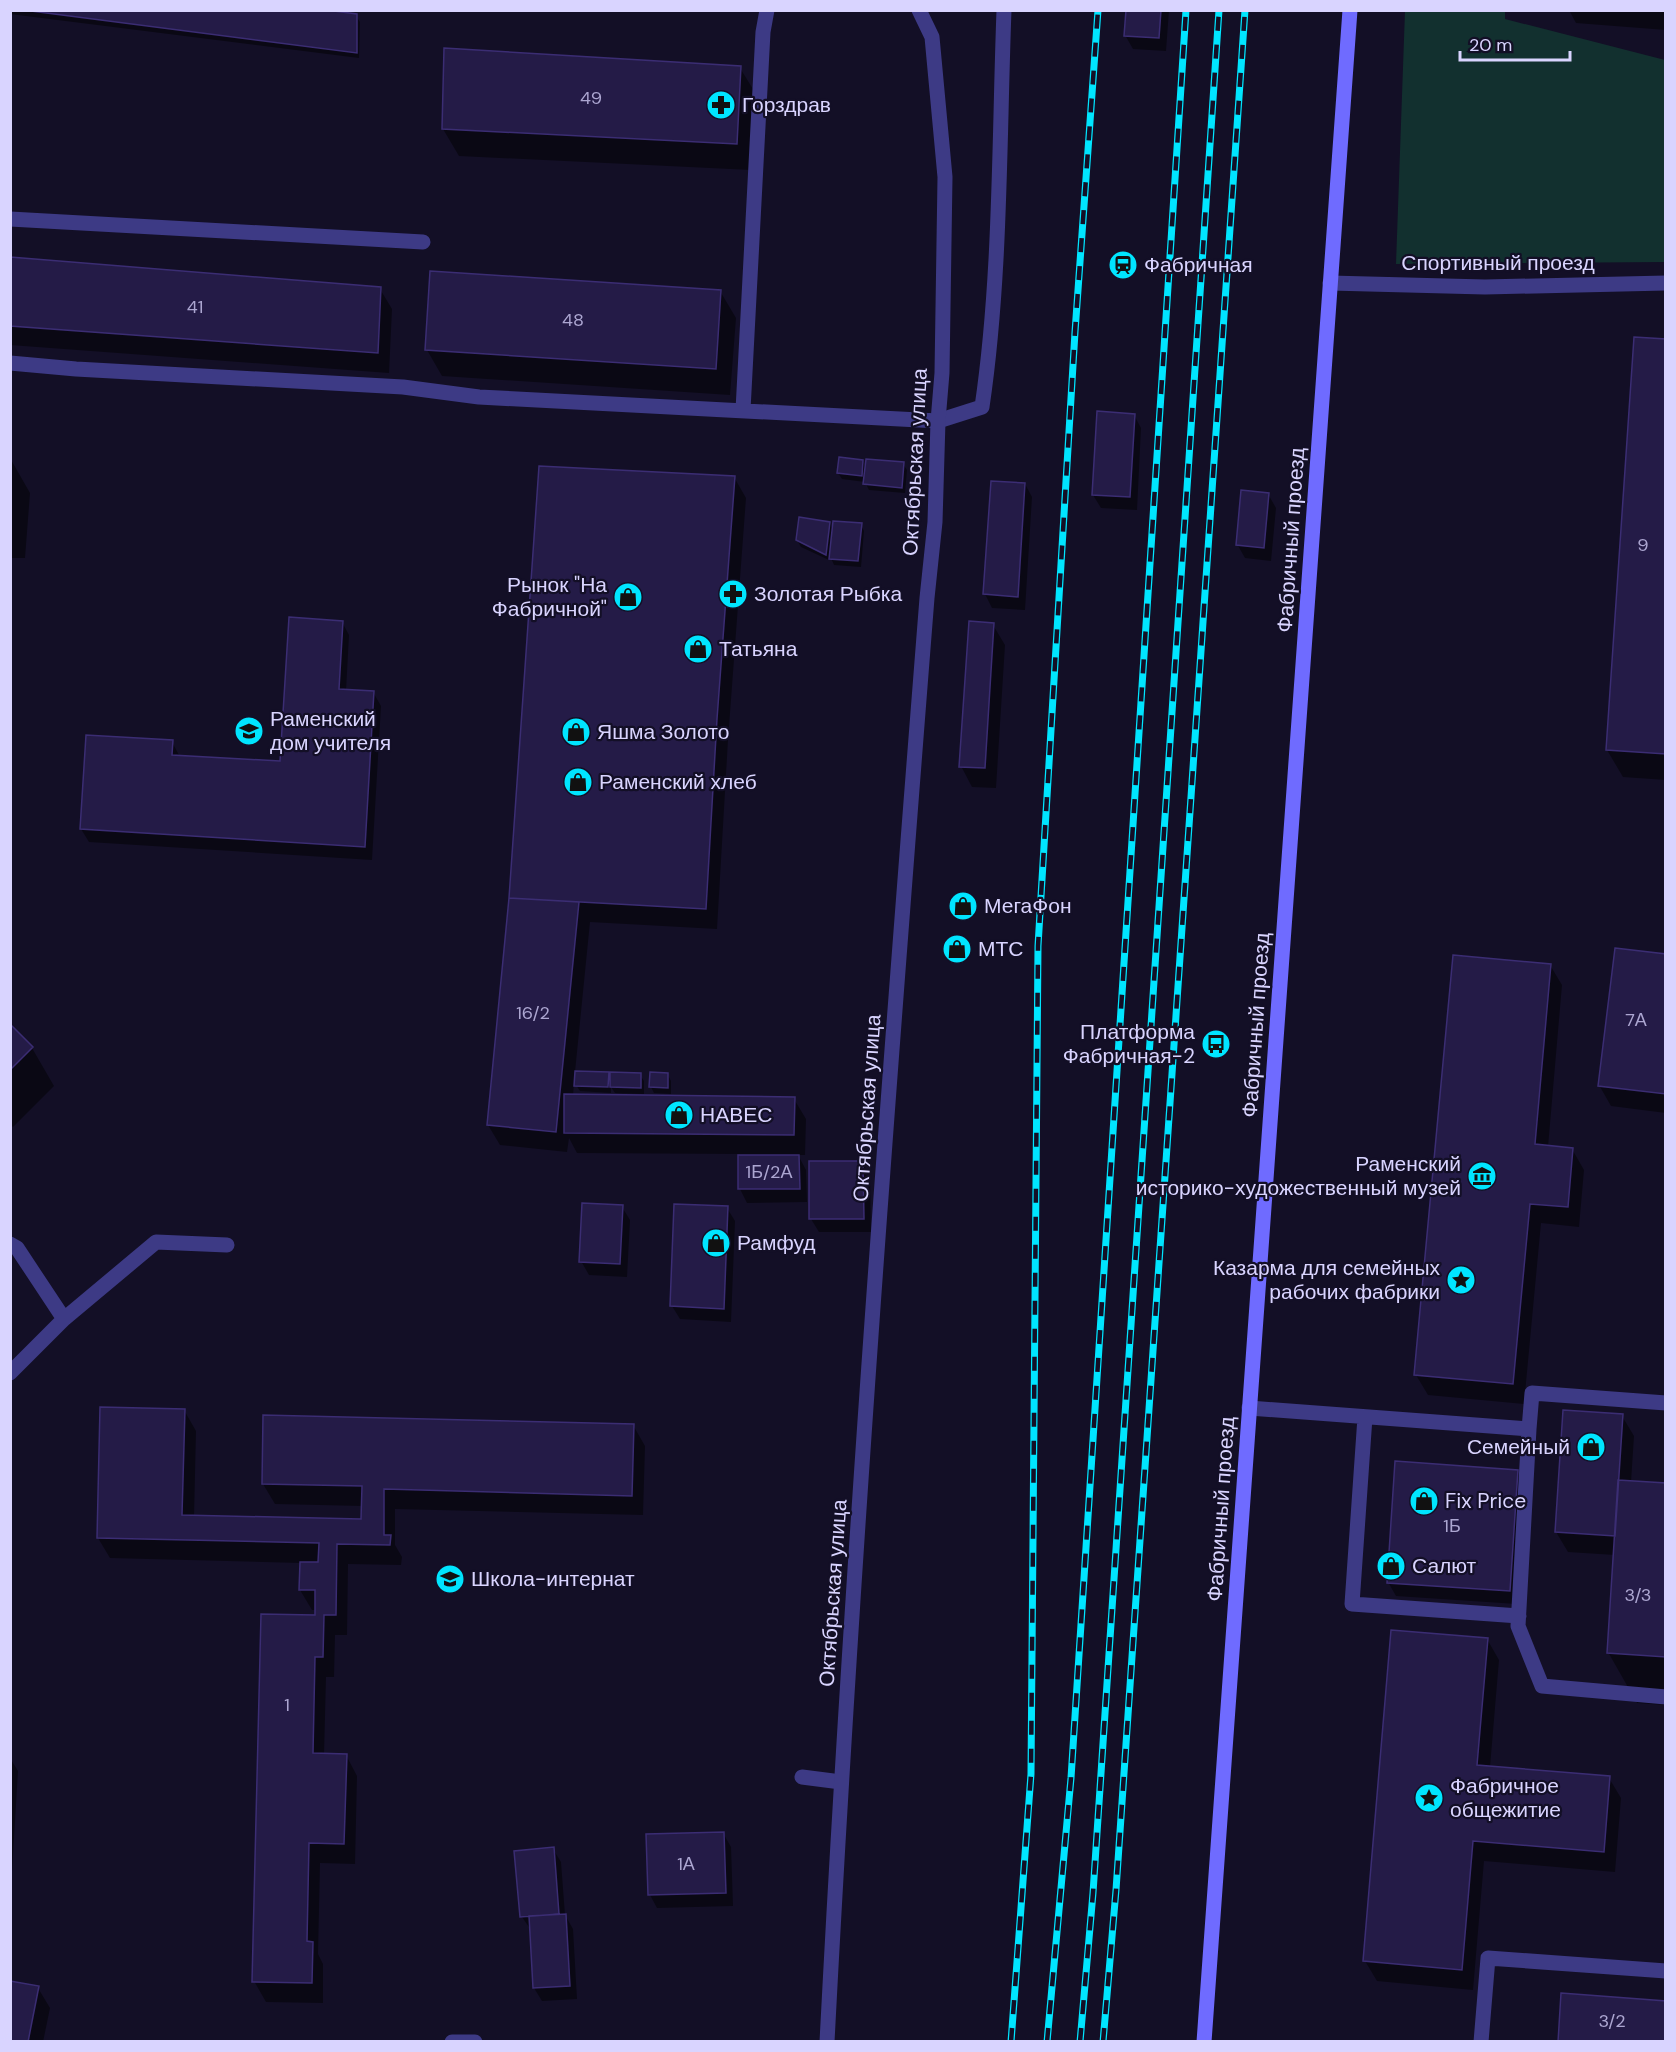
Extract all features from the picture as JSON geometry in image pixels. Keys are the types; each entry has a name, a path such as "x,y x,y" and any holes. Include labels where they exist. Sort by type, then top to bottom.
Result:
{"main road":[{"name":"Фабричный проезд","path":"1204,2042 1350,10"}],"street":[{"path":"743,410 762,44 767,10"},
{"name":"Октябрьская улица","path":"827,2042 841,1782 889,1083 935,522 942,374 945,177 932,37 920,10"},
{"path":"10,363 76,369 403,387 479,397 938,421 982,407 989,357 994,291 1004,10"},
{"path":"10,219 423,242"},
{"name":"Спортивный проезд","path":"1330,284 1485,287 1665,282"},
{"path":"10,1374 64,1319 156,1242 227,1245"},
{"path":"10,1244 17,1248 64,1319"},
{"path":"1665,1403 1532,1393 1518,1626 1542,1686 1665,1697"},
{"path":"1249,1408 1529,1429"},
{"path":"1365,1417 1352,1604 1519,1616"},
{"path":"802,1777 841,1782"},
{"path":"1481,2042 1488,1958 1665,1971"},
{"path":"452,2042 475,2042"}],"green space":[{"path":"1405,11 1505,11 1505,19 1665,60 1665,262 1396,264"}],"building":[{"path":"23,10 326,10 357,14 357,53"},
{"path":"1126,10 1161,10 1159,38 1124,36"},
{"path":"444,48 741,66 737,144 442,129"},
{"path":"10,257 381,287 378,353 10,326"},
{"path":"430,271 721,290 716,369 425,350"},
{"path":"1634,337 1666,339 1666,754 1606,750"},
{"path":"1097,411 1135,414 1130,497 1092,495"},
{"path":"839,457 863,460 862,476 837,473"},
{"path":"866,459 904,462 902,488 863,484"},
{"name":"Рынок \"На Фабричной\"","path":"539,466 735,476 706,909 509,898"},
{"path":"991,481 1025,483 1018,597 983,594"},
{"path":"1241,490 1269,493 1264,548 1236,545"},
{"path":"799,517 830,522 826,555 796,540"},
{"path":"833,521 862,523 858,561 829,559"},
{"path":"289,617 343,621 339,689 374,691 365,847 80,829 86,735 173,740 172,755 280,761"},
{"path":"969,621 994,623 985,768 959,767"},
{"path":"509,898 579,902 556,1132 487,1125"},
{"path":"1615,948 1666,954 1666,1094 1598,1086"},
{"path":"1453,955 1551,964 1535,1144 1573,1148 1568,1207 1530,1204 1513,1384 1414,1375"},
{"path":"10,1024 33,1047 10,1070"},
{"path":"575,1071 609,1072 608,1087 574,1086"},
{"path":"610,1072 641,1073 641,1088 610,1087"},
{"path":"650,1072 668,1073 668,1088 649,1087"},
{"name":"НАВЕС","path":"564,1094 795,1097 794,1135 564,1133"},
{"path":"738,1155 799,1155 800,1189 738,1189"},
{"path":"809,1161 863,1161 864,1219 809,1219"},
{"path":"582,1203 623,1205 620,1264 579,1262"},
{"path":"674,1204 728,1206 724,1309 670,1306"},
{"path":"100,1407 185,1409 182,1515 361,1519 362,1486 262,1484 263,1415 634,1424 632,1496 384,1489 384,1535 391,1535 390,1545 337,1544 336,1615 324,1615 323,1657 315,1657 313,1753 347,1754 344,1844 309,1843 307,1941 313,1942 312,1983 252,1982 261,1614 315,1615 315,1590 299,1590 300,1562 318,1562 319,1543 97,1538"},
{"name":"Семейный","path":"1563,1410 1623,1414 1615,1536 1555,1532"},
{"path":"1395,1461 1518,1470 1510,1591 1387,1583"},
{"path":"1618,1480 1666,1483 1666,1657 1607,1653"},
{"path":"1391,1630 1488,1638 1477,1765 1610,1776 1604,1852 1473,1841 1462,1970 1363,1961"},
{"path":"724,1832 726,1893 648,1895 646,1834"},
{"path":"554,1847 559,1914 520,1917 514,1851"},
{"path":"566,1914 570,1986 533,1988 529,1916"},
{"path":"10,1981 39,1986 28,2042 10,2042"},
{"path":"1561,1993 1666,2001 1666,2042 1558,2042"}],"railway":[{"path":"1011,2042 1031,1774 1038,946 1075,332 1098,10"},
{"path":"1047,2042 1071,1778 1186,10"},
{"path":"1080,2042 1093,1893 1219,10"},
{"path":"1103,2042 1116,1890 1245,10"}],"place":[{"name":"Горздрав","path":"721,105"},
{"name":"Фабричная","path":"1123,265"},
{"name":"Золотая Рыбка","path":"733,594"},
{"name":"Рынок \"На Фабричной\"","path":"628,597"},
{"name":"Татьяна","path":"698,649"},
{"name":"Раменский дом учителя","path":"249,731"},
{"name":"Яшма Золото","path":"576,732"},
{"name":"Раменский хлеб","path":"578,782"},
{"name":"МегаФон","path":"963,906"},
{"name":"МТС","path":"957,949"},
{"name":"Платформа Фабричная-2","path":"1216,1044"},
{"name":"НАВЕС","path":"679,1115"},
{"name":"Раменский историко-художественный музей","path":"1482,1176"},
{"name":"Рамфуд","path":"716,1243"},
{"name":"Казарма для семейных рабочих фабрики","path":"1461,1280"},
{"name":"Семейный","path":"1591,1447"},
{"name":"Fix Price","path":"1424,1501"},
{"name":"Салют","path":"1391,1566"},
{"name":"Школа-интернат","path":"450,1579"},
{"name":"Фабричное общежитие","path":"1429,1798"}]}
